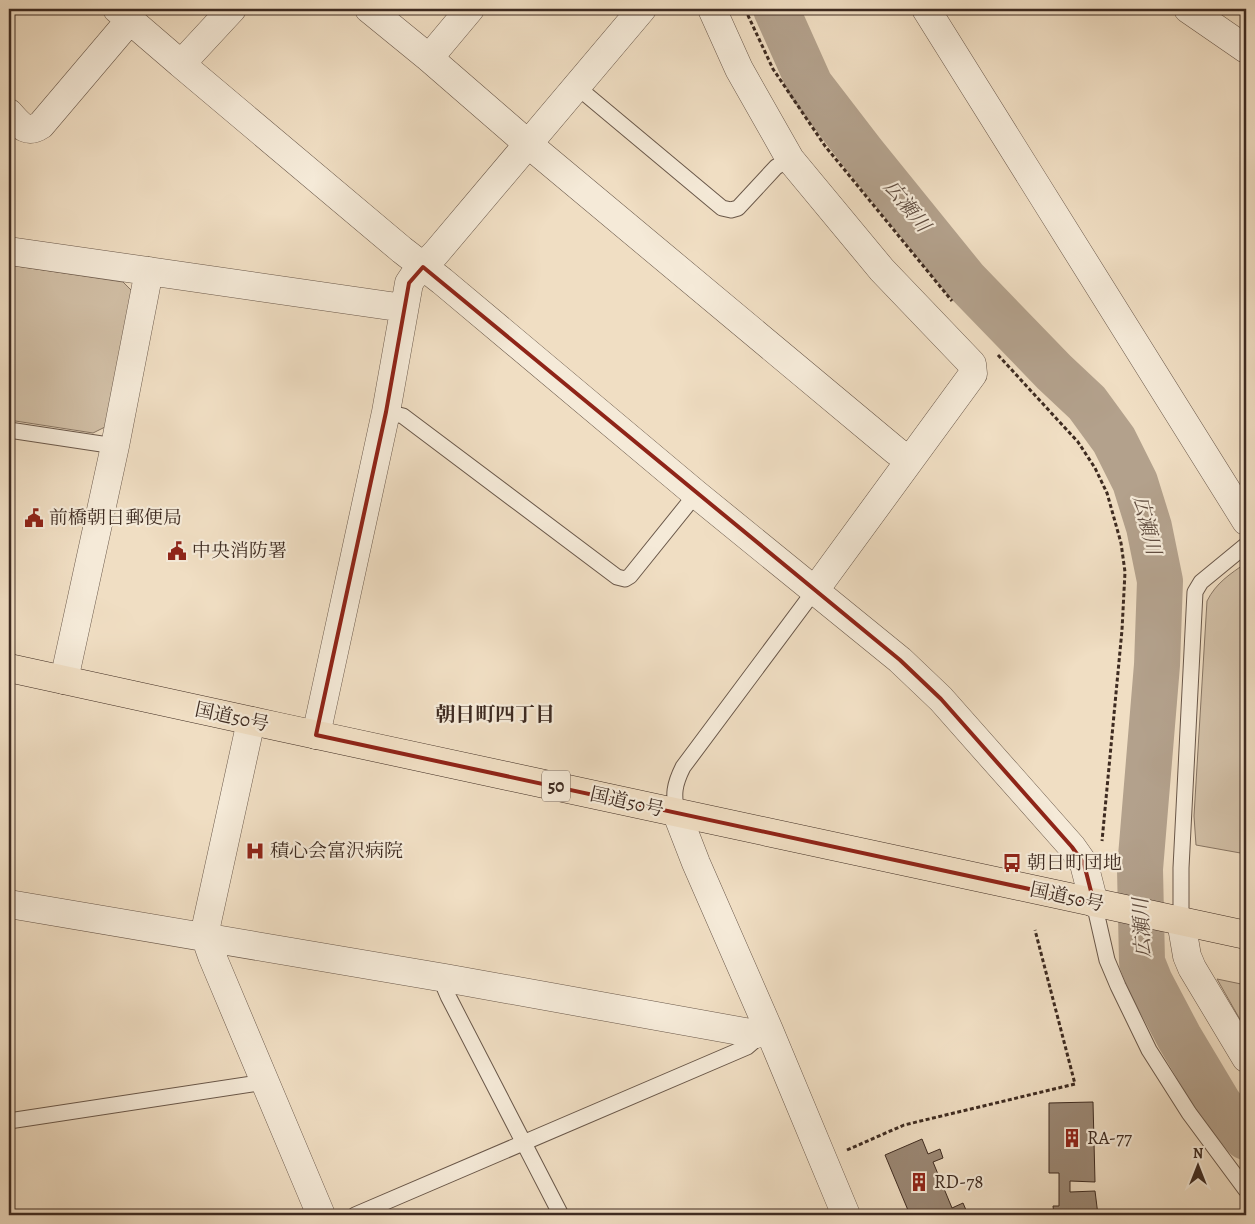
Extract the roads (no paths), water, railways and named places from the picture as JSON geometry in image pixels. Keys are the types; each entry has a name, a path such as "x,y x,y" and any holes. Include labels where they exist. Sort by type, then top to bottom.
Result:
{"highway":[{"name":"国道50号","path":"9,668 556,786 677,814 1246,935"}],"street":[{"path":"180,64 232,9"},
{"path":"369,9 896,451 910,460"},
{"path":"429,58 470,9"},
{"path":"316,735 386,412 409,283 642,9"},
{"path":"712,9 739,69 790,159 882,270 972,364 972,374 815,590"},
{"path":"926,9 1246,521"},
{"path":"1188,9 1246,49"},
{"path":"9,113 25,129 34,130 41,125 123,15 696,494 900,660 941,699 1072,847 1084,864 1099,904"},
{"path":"9,251 404,308"},
{"path":"64,680 115,446 149,271"},
{"path":"251,721 205,936 321,1215"},
{"path":"677,814 762,1032 824,1160 846,1215"},
{"path":"9,904 762,1032"},
{"path":"1177,921 1192,968 1246,1058"}],"lane":[{"path":"576,86 722,208 731,210 738,208 776,167 790,159"},
{"path":"386,412 403,416 617,577 625,579 630,576 696,494"},
{"path":"9,430 115,446"},
{"path":"1177,921 1182,858 1195,592 1201,582 1246,545"},
{"path":"677,814 674,796 676,780 683,767 815,590"},
{"path":"1099,904 1107,960 1149,1050 1189,1113 1246,1190"},
{"path":"445,978 445,989 448,996 561,1215"},
{"path":"355,1215 747,1047 762,1032"},
{"path":"9,1122 265,1082"}],"waterway":[{"name":"広瀬川","path":"776,9 810,85 965,280 1054,372 1087,403 1114,440 1135,482 1149,527 1160,581 1157,665 1140,869 1142,962 1150,982 1179,1037 1219,1104 1246,1137"}],"place":[{"name":"前橋朝日郵便局","path":"34,518"},
{"name":"中央消防署","path":"177,551"},
{"name":"積心会富沢病院","path":"255,851"},
{"name":"朝日町団地","path":"1012,863"},
{"name":"RA-77","path":"1072,1138"},
{"name":"RD-78","path":"919,1182"}],"district":[{"name":"朝日町四丁目","path":"495,714"}]}
